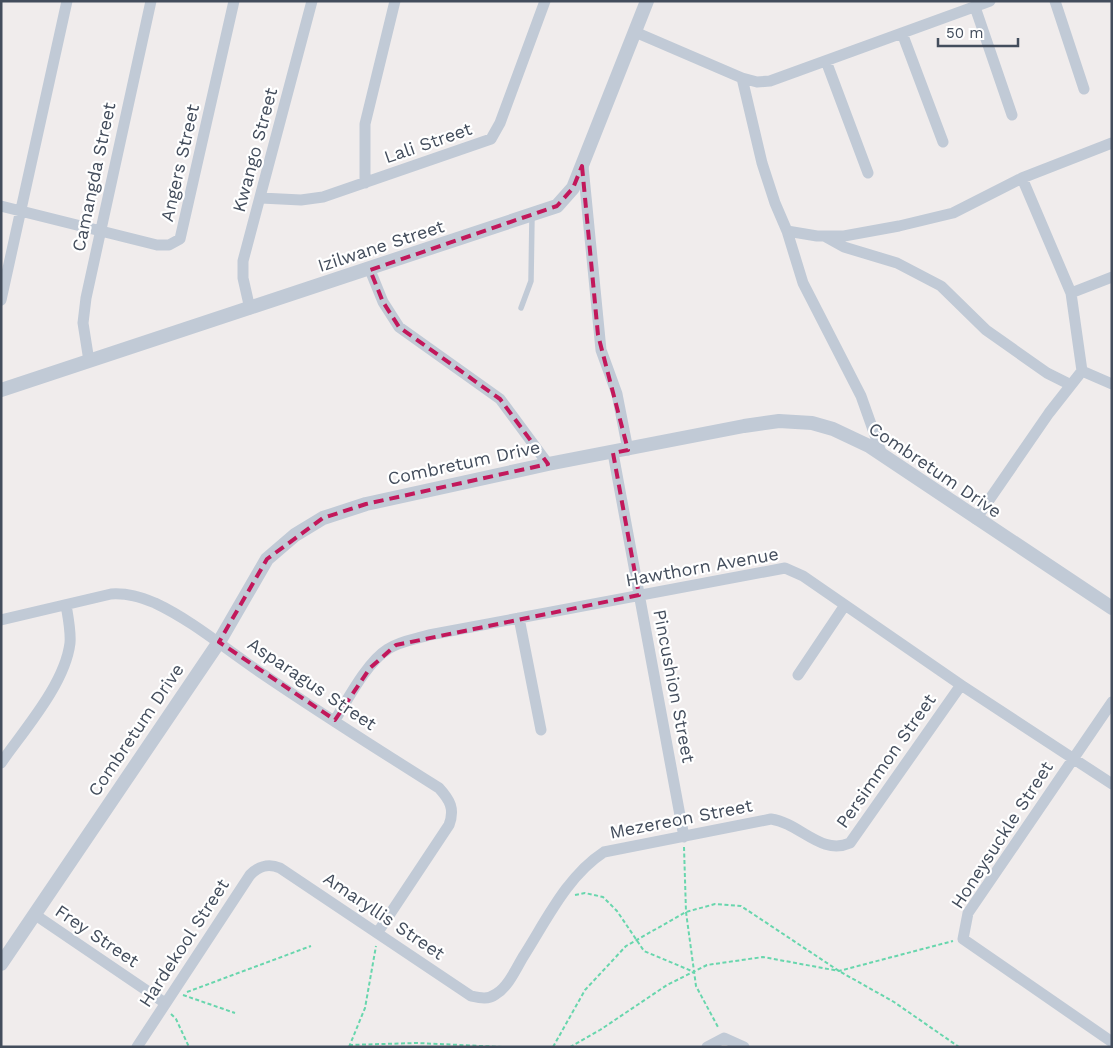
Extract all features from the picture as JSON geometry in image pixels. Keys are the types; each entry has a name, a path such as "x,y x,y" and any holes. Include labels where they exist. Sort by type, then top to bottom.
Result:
{"street":[{"path":"1,300 67,1"},
{"name":"Camangda Street","path":"89,362 84,312 151,1"},
{"name":"Angers Street","path":"1,206 156,245 169,245 180,239 234,1"},
{"name":"Kwango Street","path":"250,309 243,278 243,261 312,1"},
{"path":"365,183 365,124 394,1"},
{"name":"Lali Street","path":"261,198 312,199 365,183 491,139 500,123 546,1"},
{"name":"Izilwane Street","path":"1,390 532,217 557,206 566,198 582,166 647,1"},
{"path":"635,32 742,78 757,82 770,81 990,1"},
{"path":"1055,1 1084,89"},
{"path":"975,6 1012,115"},
{"path":"902,34 943,142"},
{"path":"826,61 868,173"},
{"path":"742,78 762,163 803,282 861,396 882,455"},
{"path":"787,231 824,236 844,236 899,226 953,213 1022,178 1112,143"},
{"path":"582,166 601,350 617,394 628,450"},
{"path":"976,519 1017,458 1082,371 1082,355 1071,292 1022,178"},
{"path":"824,236 844,247 897,263 941,286 986,330 1046,373 1071,385"},
{"path":"370,270 383,302 399,327 500,399 548,464"},
{"path":"1071,292 1112,277"},
{"path":"1082,371 1112,384"},
{"name":"Combretum Drive","path":"1,964 219,642 267,559 295,535 324,518 366,504 548,464 613,453 744,426 779,421 812,423 832,429 882,455 1112,608"},
{"name":"Pincushion Street","path":"613,453 684,837"},
{"name":"Hawthorn Avenue","path":"335,720 361,680 387,650 429,636 786,568 803,576 961,685 1112,784"},
{"name":"Asparagus Street","path":"1,620 111,594 126,593 157,604 219,642 253,668 439,788 446,796 452,810 449,825 378,932"},
{"path":"1,763 50,692 60,674 70,643 66,605"},
{"path":"798,675 845,605"},
{"path":"519,618 541,730"},
{"name":"Persimmon Street","path":"833,848 850,843 856,836 961,685"},
{"name":"Honeysuckle Street","path":"963,939 968,913 1112,702"},
{"name":"Mezereon Street","path":"481,999 498,994 508,982 556,903 590,861 604,852 771,819 792,825 826,846 833,848"},
{"name":"Amaryllis Street","path":"266,865 280,868 471,996 481,999"},
{"name":"Hardekool Street","path":"137,1047 250,875 266,865"},
{"name":"Frey Street","path":"34,914 165,1003"},
{"path":"963,939 1112,1042"},
{"path":"707,1047 724,1038 744,1047"}],"lane":[{"path":"521,308 531,281 532,217"}],"path":[{"path":"684,837 686,912 696,986 724,1038"},
{"path":"556,903 571,895 585,893 603,897 617,911 644,951 694,972"},
{"path":"553,1047 585,990 626,946 686,912 715,904 741,906 839,970 894,1002 959,1047"},
{"path":"378,932 365,1008 349,1046 417,1042 502,1047"},
{"path":"570,1047 600,1030 667,985 707,965 763,957 839,970 963,939"},
{"path":"235,1013 180,994 311,946"},
{"path":"165,1003 176,1019 189,1047"}],"highlighted area":[{"path":"582,166 598,335 628,450 613,453 639,595 396,645 370,668 335,720 219,642 267,559 323,518 366,504 548,464 500,399 399,327 383,302 370,270 557,206 573,188"}]}
